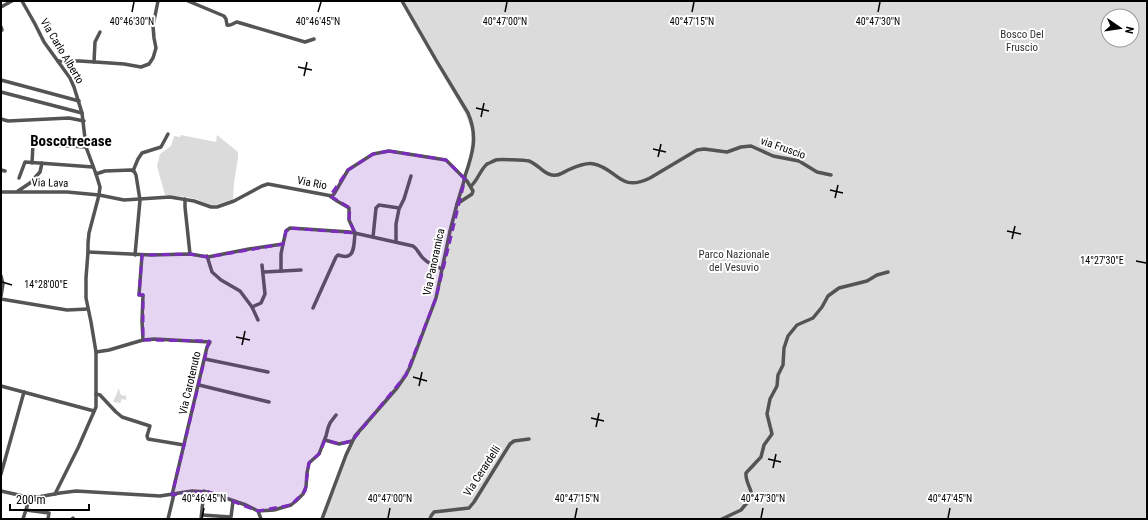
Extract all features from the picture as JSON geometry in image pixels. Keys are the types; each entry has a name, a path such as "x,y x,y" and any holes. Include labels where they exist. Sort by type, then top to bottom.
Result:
{"street":[{"path":"1,1 2,6 12,1"},
{"name":"Via Carlo Alberto","path":"22,1 44,42 70,78 82,112 86,147 100,187 99,195"},
{"path":"58,61 94,62 141,67 149,64 153,58 156,48 153,26 158,1"},
{"path":"188,1 224,16 227,25 230,26 237,22 305,42 314,39"},
{"name":"Via Panoramica","path":"322,519 352,441 363,425 406,375 416,353 438,290 457,204 472,148 474,133 471,121 464,106 402,1"},
{"path":"94,62 95,42 100,32"},
{"path":"1,80 79,101"},
{"path":"1,92 82,112"},
{"path":"1,119 8,121 69,118 84,121"},
{"path":"133,171 142,153 161,147 168,134"},
{"path":"32,163 33,144 35,143 86,147"},
{"name":"via Fruscio","path":"471,186 486,165 496,160 529,161 550,174 556,175 576,166 594,164 604,168 619,179 633,183 645,181 697,150 704,149 727,152 745,146 756,148 773,156 799,161 817,172 831,176"},
{"name":"Via Rio","path":"99,195 124,200 170,197 194,201 211,207 217,207 234,201 268,184 330,196 334,194 348,170 373,154 389,151 446,160 471,186"},
{"path":"19,178 25,162 93,167"},
{"path":"18,191 30,183 40,172 42,163"},
{"path":"96,174 105,171 131,170 136,175 140,200 135,255"},
{"path":"396,242 396,224 399,208 404,199 411,176"},
{"path":"457,204 473,193 471,186"},
{"name":"Via Lava","path":"1,192 67,192 99,195"},
{"path":"55,494 78,448 94,411 96,394 96,352 86,298 86,282 90,228 99,195"},
{"path":"313,308 336,257 348,256 351,254 353,248 355,233 350,220 349,208 330,196"},
{"path":"185,199 190,254"},
{"path":"372,238 376,208 379,205 399,208"},
{"path":"281,271 281,254 283,244 286,231 290,228 355,233 372,238 396,242 416,248 424,259 442,269"},
{"path":"88,252 135,255 190,254 207,256 283,244"},
{"path":"142,255 139,295 143,295 143,340"},
{"path":"207,256 212,272 221,280 240,291 252,307 258,320"},
{"path":"252,307 261,303 265,294 264,272 262,265"},
{"path":"264,272 302,270"},
{"path":"722,519 741,510 752,497 753,494 746,479 746,474 762,457 764,445 772,434 767,414 770,399 777,386 778,375 783,365 784,348 788,336 797,325 813,318 822,307 828,296 839,288 867,281 877,275 888,272"},
{"path":"1,276 3,284 1,298 67,310 88,309"},
{"name":"Via Carotenuto","path":"96,352 143,340 158,338 210,342 184,446 168,519"},
{"path":"205,359 268,372"},
{"path":"199,385 269,402"},
{"path":"1,386 94,411"},
{"path":"1,474 24,392"},
{"path":"96,394 100,395 122,417 150,426 147,436 148,439 184,446"},
{"path":"1,491 30,497 38,497 76,491 160,496 192,491 204,491 258,511 274,510 296,502 305,490 309,463 319,454 330,423 336,415"},
{"name":"Via Cerardelli","path":"430,519 434,512 468,508 474,502 510,444 514,441 528,439"},
{"path":"325,440 339,444 352,441"},
{"path":"204,491 201,517 231,517 233,501"},
{"path":"30,497 32,499 43,501 41,512"},
{"path":"22,519 30,497"},
{"path":"26,510 49,514 48,519"},
{"path":"258,511 261,519"}],"highlighted area":[{"path":"389,151 446,160 465,179 436,298 406,375 352,441 339,444 325,440 319,454 309,463 305,491 291,505 258,511 208,492 172,495 209,341 143,340 143,295 139,295 142,255 190,254 208,257 283,244 286,231 290,228 355,233 349,220 350,208 330,196 348,170 373,154"}],"green space":[{"name":"Parco Nazionale del Vesuvio","path":"401,1 1147,1 1147,519 320,519 354,435 394,388 411,362 434,298 452,217 470,154 472,132 465,113"},
{"path":"181,135 216,142 217,135 238,152 233,199 213,206 196,199 165,195 157,166 160,154 171,146 174,136 180,137"},
{"path":"119,388 120,394 124,396 126,395 126,400 122,399 120,403 113,402"}],"district":[{"name":"Boscotrecase","path":"71,141"}],"park label":[{"name":"Bosco Del Fruscio","path":"1022,40"}]}
